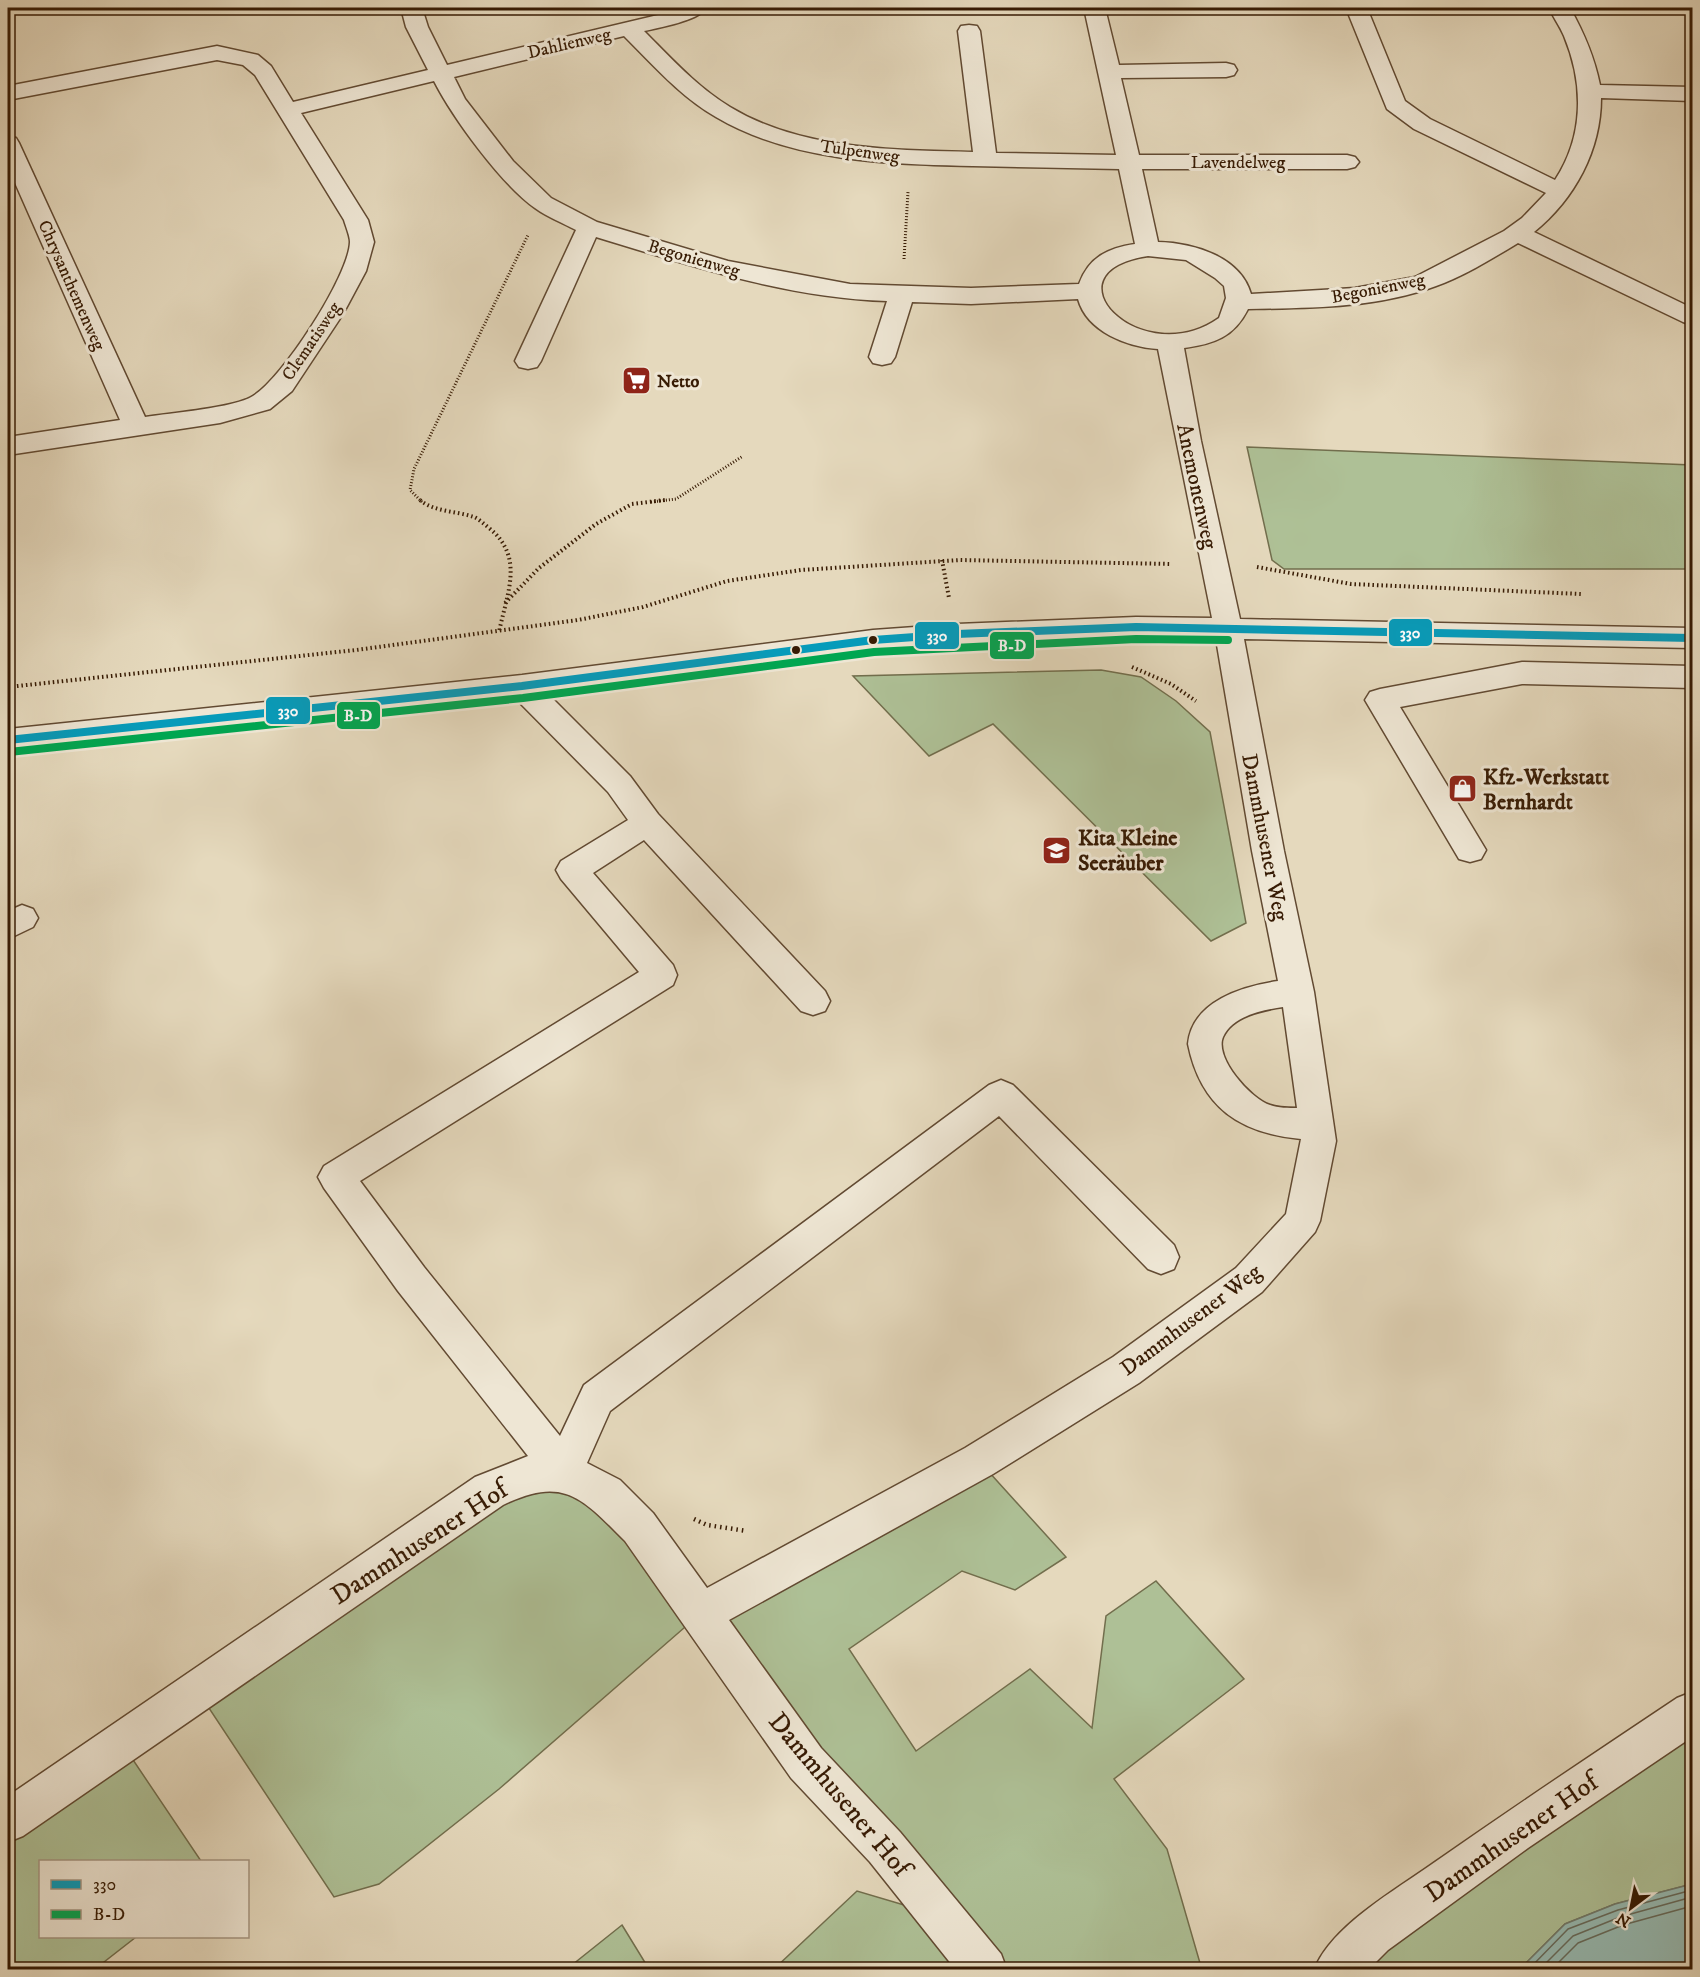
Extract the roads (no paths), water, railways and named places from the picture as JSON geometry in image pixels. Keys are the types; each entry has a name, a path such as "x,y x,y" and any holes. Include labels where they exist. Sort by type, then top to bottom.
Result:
{"street":[{"name":"Begonienweg","path":"412,8 417,27 455,101 505,166 543,203 589,227 758,276 850,292 971,296 1089,291"},
{"name":"Dahlienweg","path":"441,74 665,20 696,8"},
{"path":"1095,8 1148,249"},
{"path":"1356,8 1395,104 1422,124 1560,191"},
{"name":"Begonienweg","path":"1239,302 1345,298 1425,282 1492,248 1536,218 1560,191 1573,171 1590,127 1591,91 1573,30 1559,8"},
{"name":"Tulpenweg","path":"628,28 693,90 738,120 791,139 835,150 910,158 1130,163"},
{"path":"969,31 985,159"},
{"name":"Clematisweg","path":"8,93 217,53 250,60 263,71 356,220 362,242 354,271 331,314 283,385 261,403 220,414 8,446"},
{"path":"1110,72 1226,70"},
{"path":"286,110 441,74"},
{"path":"1591,91 1692,94"},
{"name":"Chrysanthemenweg","path":"8,143 136,426"},
{"name":"Lavendelweg","path":"1130,163 1347,162"},
{"path":"528,361 589,227"},
{"path":"1515,232 1692,317"},
{"path":"1148,249 1183,251 1199,255 1220,266 1236,286 1239,302 1227,324 1204,336 1170,343 1129,334 1104,320 1096,311 1089,295 1095,271 1104,262 1123,253 1148,249"},
{"path":"882,357 902,294"},
{"name":"Anemonenweg","path":"1170,343 1188,441 1228,628"},
{"path":"8,740 522,686 775,651 873,640 957,634 1136,627 1692,638"},
{"name":"Dammhusener Weg","path":"700,1614 979,1461 1126,1370 1249,1280 1302,1221 1319,1141 1297,992 1268,851 1228,628"},
{"path":"1470,850 1380,700 1522,673 1692,677"},
{"path":"522,686 619,784 647,823 813,1001"},
{"path":"647,823 572,870 661,975 336,1177 411,1279 564,1471 597,1398 1001,1095 1161,1257"},
{"path":"1297,992 1266,994 1227,1011 1210,1028 1205,1042 1217,1079 1239,1104 1263,1118 1317,1126"},
{"name":"Dammhusener Hof","path":"8,1821 489,1491 524,1475 564,1471 606,1494 639,1527 806,1763 885,1848 985,1970"},
{"name":"Dammhusener Hof","path":"1336,1970 1373,1952 1513,1833 1692,1713"}],"water":[{"path":"1692,1884 1692,1969 1520,1969 1565,1924 1615,1904"}],"place":[{"name":"Netto","path":"636,381"},
{"name":"Kfz-Werkstatt Bernhardt","path":"1462,789"},
{"name":"Kita Kleine Seeräuber","path":"1057,850"}]}
